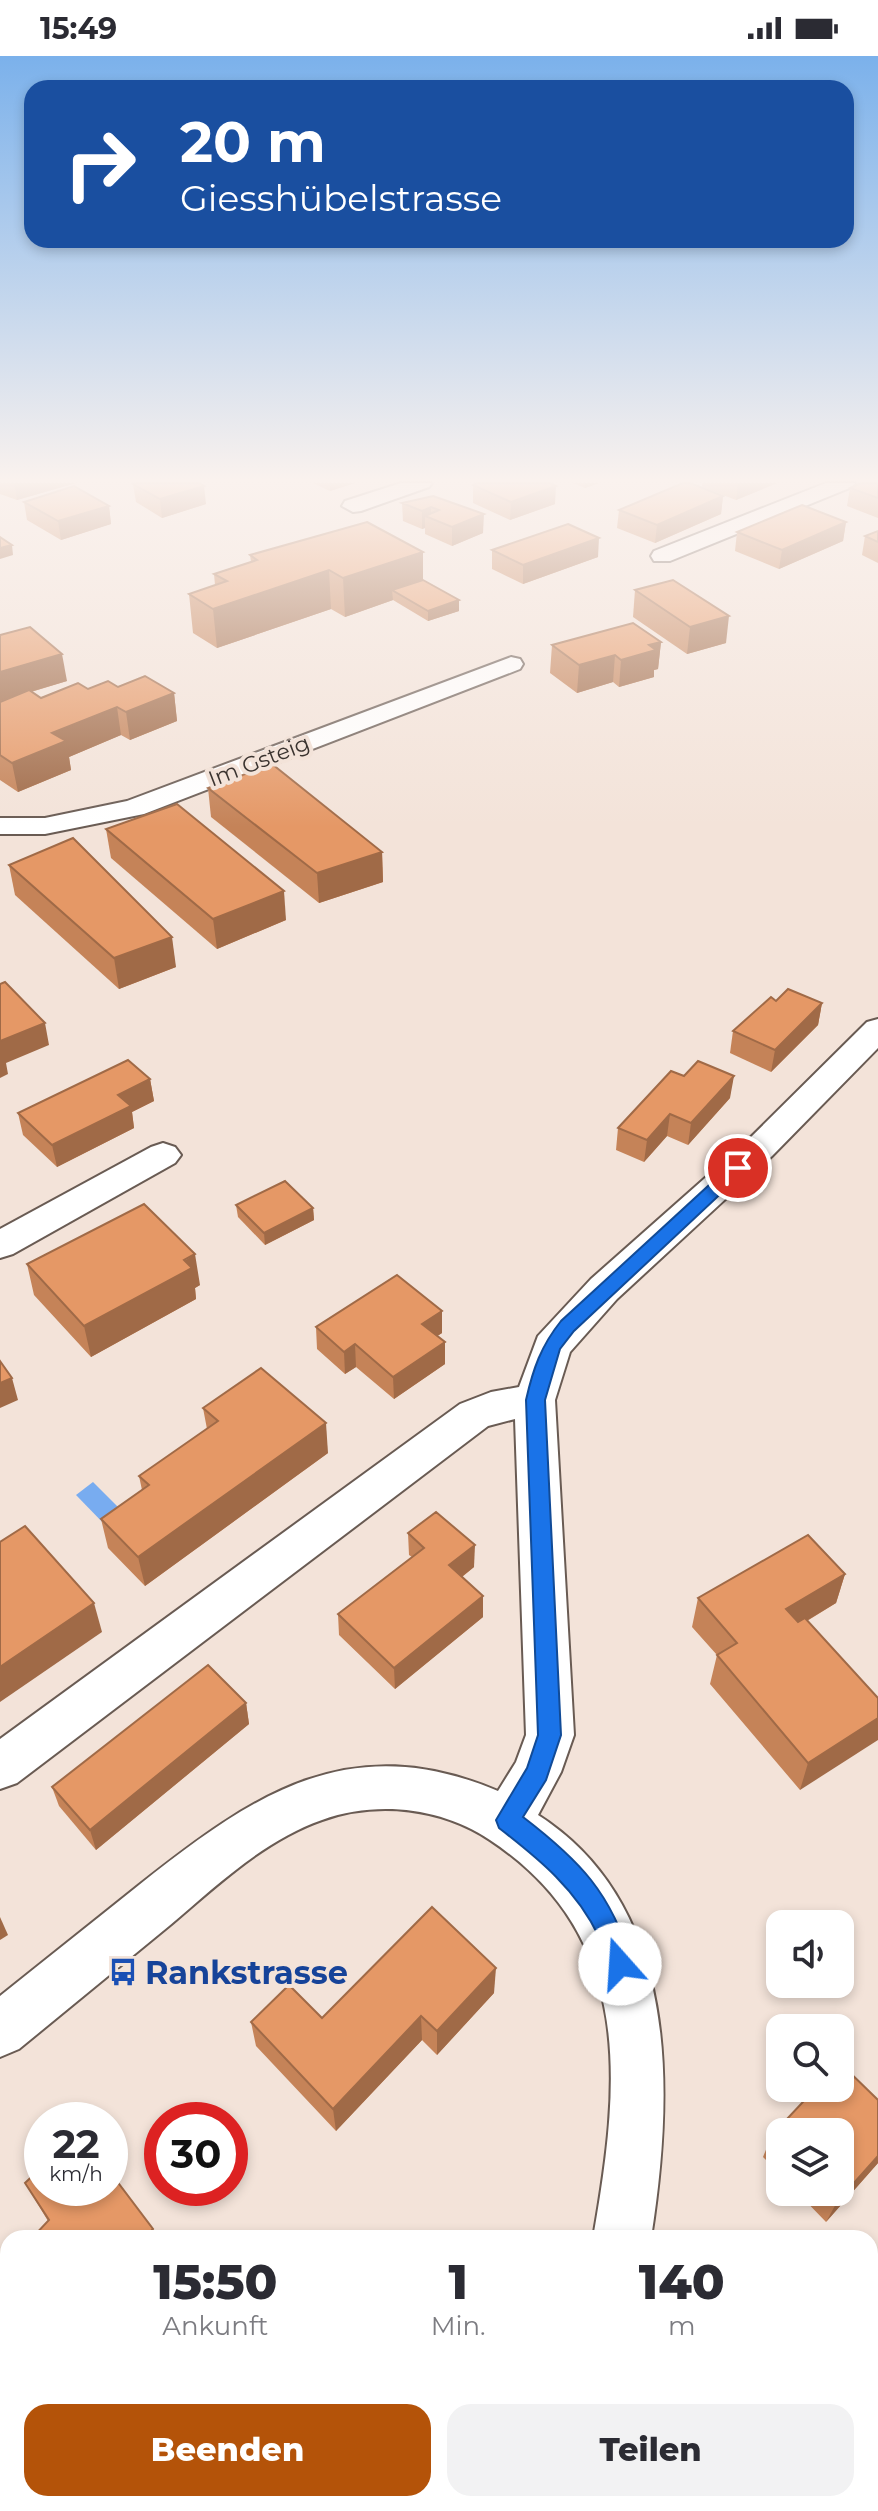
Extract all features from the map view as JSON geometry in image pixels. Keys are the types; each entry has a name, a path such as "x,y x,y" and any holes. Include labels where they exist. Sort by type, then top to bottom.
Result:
{"street":[{"name":"Im Gsteig","path":"0,826 45,826 134,808 511,664"},
{"path":"508,1820 537,1772 545,1754 550,1726 535,1400 542,1369 552,1346 568,1326 760,1148 878,1029"},
{"path":"0,1245 163,1155"},
{"path":"0,1767 474,1415 491,1408 535,1400"},
{"path":"0,2030 225,1847 279,1816 317,1799 365,1790 430,1789 473,1803 508,1820 560,1860 592,1900 611,1935 628,1993 638,2047 640,2118 634,2178 624,2230"}],"water":[{"path":"93,1482 129,1518 110,1530 76,1495"}],"building":[{"path":"195,598 247,598 213,609"},
{"path":"405,598 459,600 428,611"},
{"path":"646,598 700,598 729,616 690,627"},
{"path":"633,623 661,642 649,645 656,650 621,660 615,655 579,665 552,645"},
{"path":"30,627 62,654 0,672 0,635"},
{"path":"145,676 174,693 126,712 117,707 52,733 66,741 12,763 0,755 0,702 29,690 41,698 78,683 88,689 108,681 118,687"},
{"path":"272,764 382,852 317,873 208,788"},
{"path":"177,804 284,891 213,919 106,829"},
{"path":"73,838 172,937 114,958 9,865"},
{"path":"5,982 45,1023 0,1041 0,984"},
{"path":"788,989 822,1003 775,1050 733,1031 771,997 776,1001"},
{"path":"128,1060 150,1079 118,1095 131,1106 52,1145 18,1113"},
{"path":"698,1061 734,1076 691,1123 670,1114 647,1140 618,1128 671,1071 684,1076"},
{"path":"285,1181 313,1208 264,1233 236,1205"},
{"path":"144,1204 195,1254 184,1260 192,1268 84,1326 27,1264"},
{"path":"397,1275 442,1311 422,1324 445,1342 393,1377 355,1344 344,1352 316,1327"},
{"path":"0,1361 12,1378 0,1383"},
{"path":"261,1368 326,1423 138,1557 101,1519 149,1485 139,1476 218,1421 203,1408"},
{"path":"436,1512 475,1545 449,1565 483,1596 394,1668 338,1614 424,1548 408,1533"},
{"path":"25,1526 94,1603 0,1667 0,1542"},
{"path":"808,1535 845,1574 786,1609 798,1622 805,1618 878,1698 878,1718 808,1763 717,1655 737,1643 698,1598"},
{"path":"208,1665 246,1703 90,1830 52,1787"},
{"path":"432,1907 496,1968 437,2031 421,2016 333,2109 251,2022 289,1985 322,2018"},
{"path":"854,2077 878,2100 878,2156 854,2183 854,2118 788,2118 803,2102 854,2102"},
{"path":"128,2196 153,2229 40,2230 49,2220 40,2206 128,2206"}],"place":[{"name":"Rankstrasse","path":"123,1972"}],"route":[{"path":"620,1964 611,1935 592,1900 560,1860 508,1820 537,1772 550,1735 535,1400 542,1369 552,1346 568,1326 604,1289 738,1168"}]}
